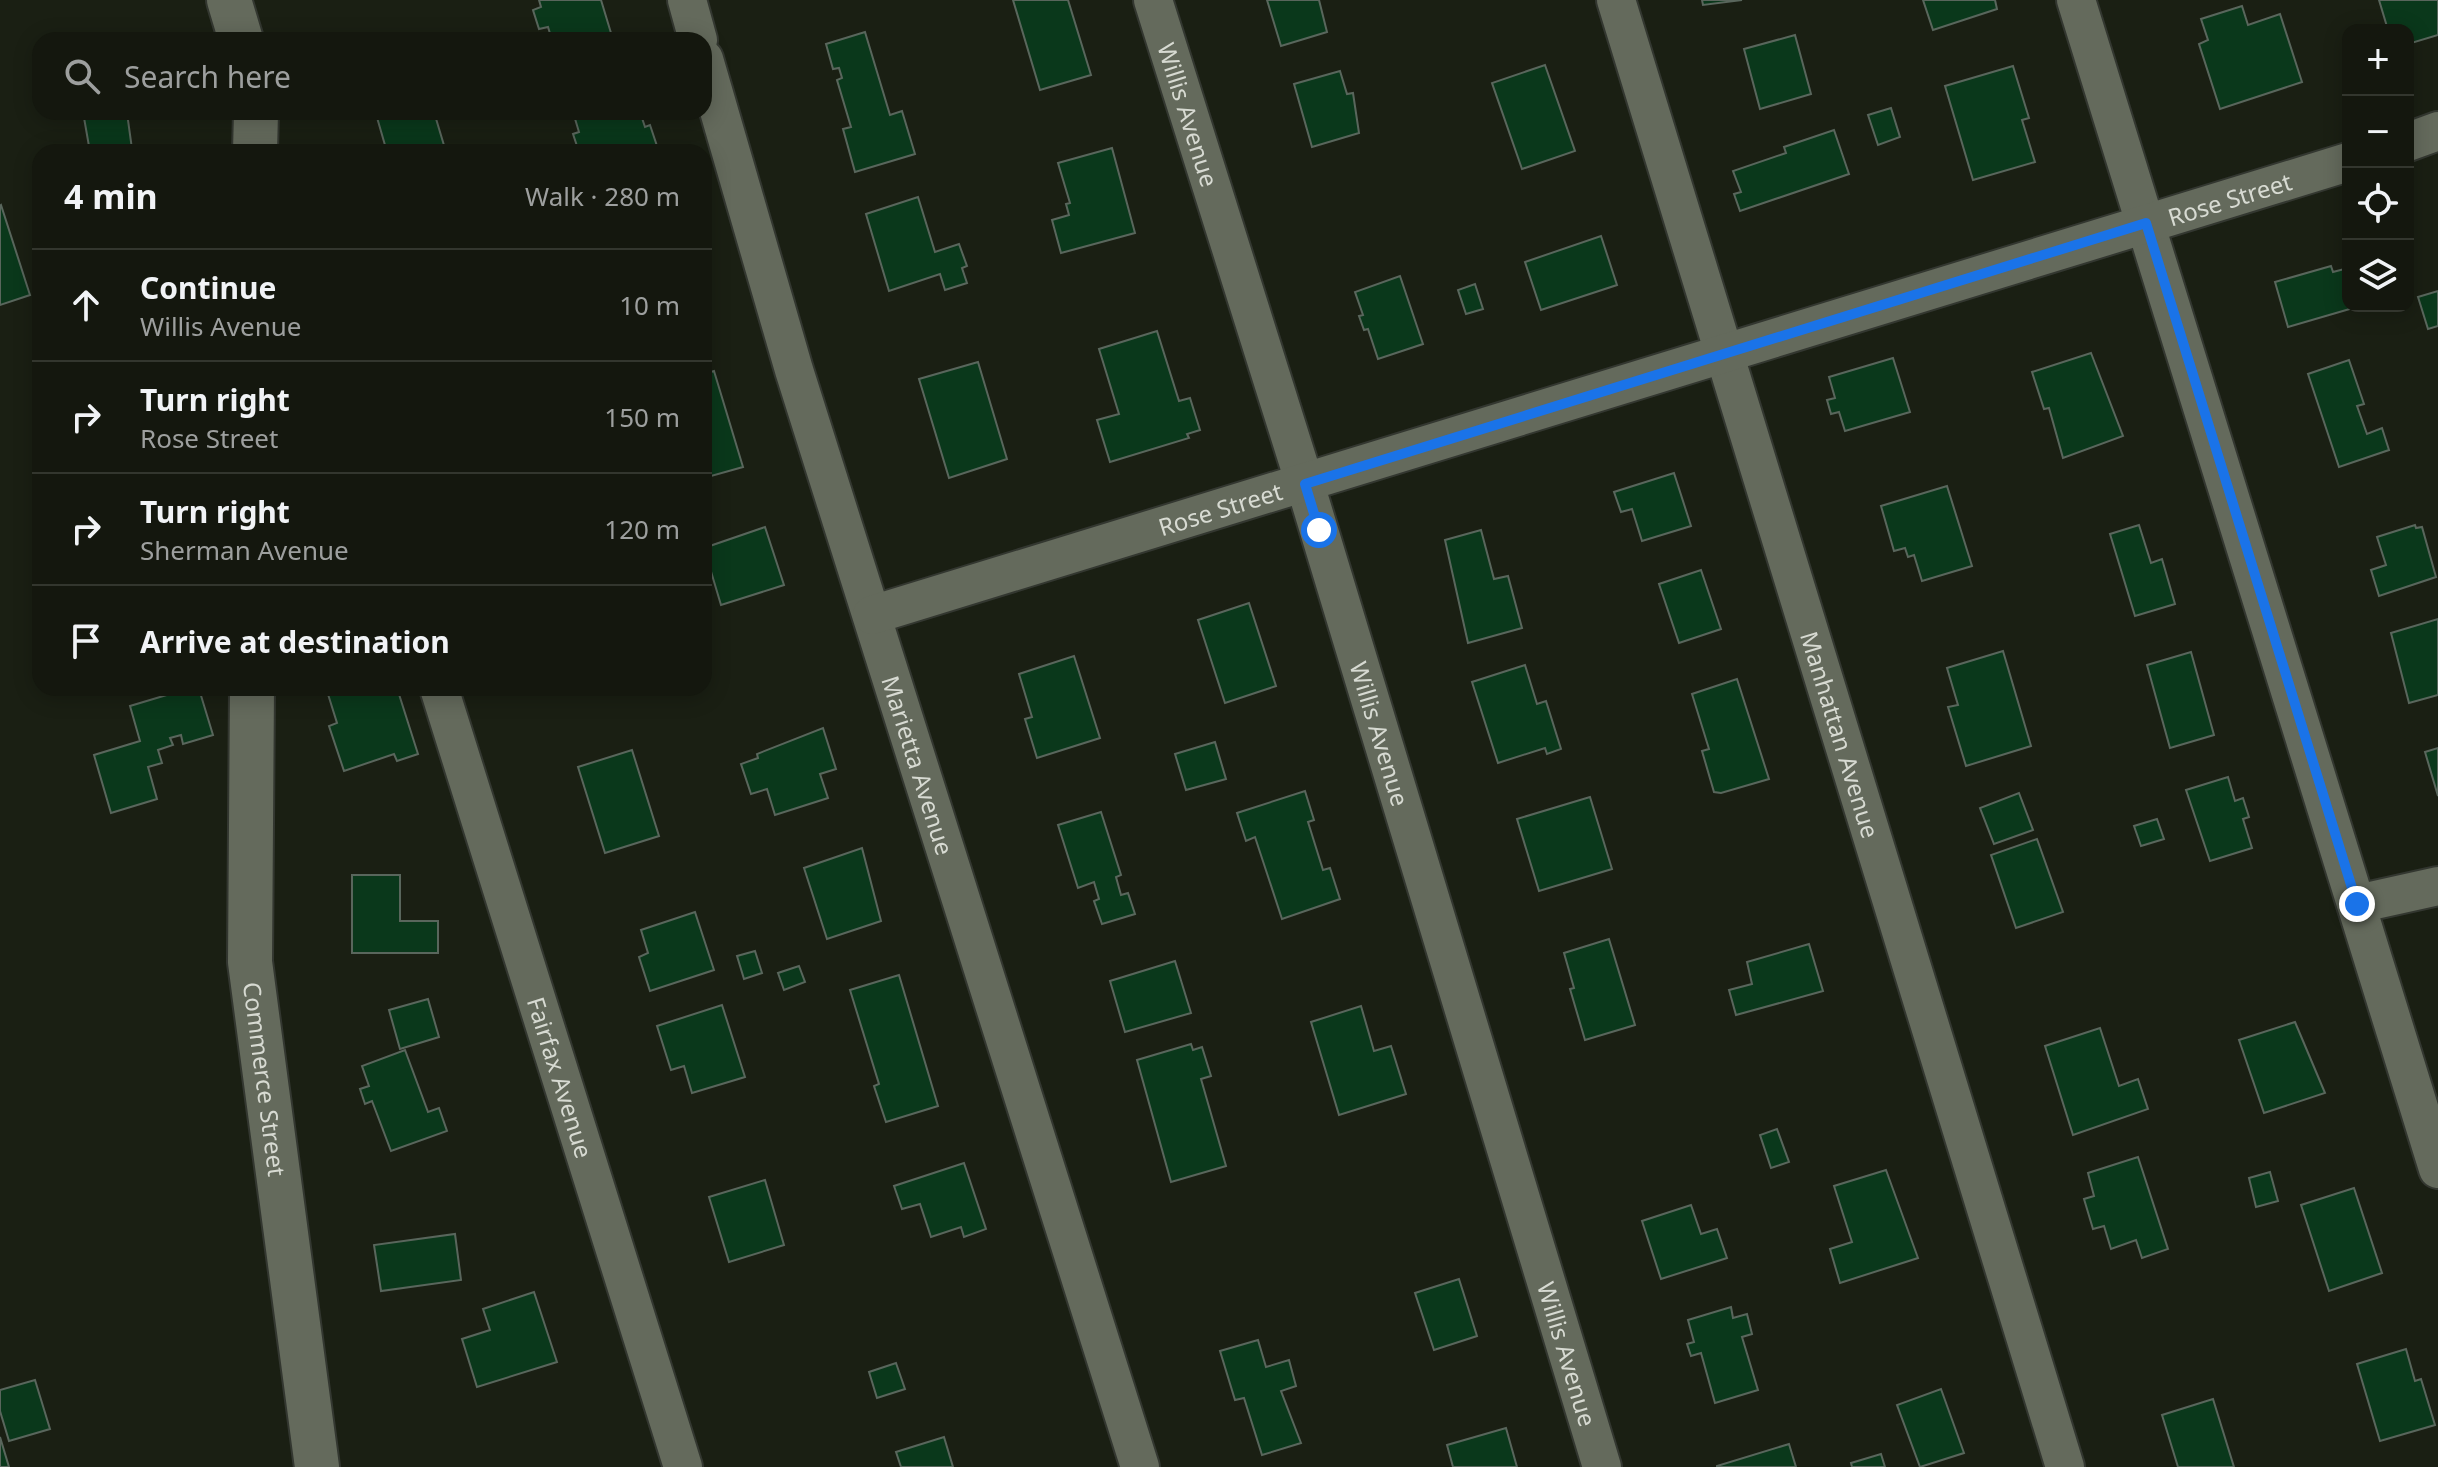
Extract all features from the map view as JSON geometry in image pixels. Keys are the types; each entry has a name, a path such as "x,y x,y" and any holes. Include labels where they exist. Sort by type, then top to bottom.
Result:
{"street":[{"path":"229,0 239,32"},
{"path":"687,0 696,32"},
{"name":"Willis Avenue","path":"1153,0 1305,484 1602,1467"},
{"name":"Manhattan Avenue","path":"1616,0 2065,1467"},
{"path":"2076,0 2438,1169"},
{"name":"Marietta Avenue","path":"712,87 794,370 1140,1467"},
{"path":"256,144 258,120"},
{"path":"262,120 270,144"},
{"path":"2414,140 2438,131"},
{"name":"Rose Street","path":"872,615 2342,164"},
{"name":"Commerce Street","path":"252,696 250,962 317,1467"},
{"name":"Fairfax Avenue","path":"442,696 683,1467"},
{"path":"2357,904 2438,886"}],"building":[{"path":"539,0 601,0 611,32 550,32 548,27 539,29 533,10 541,7"},
{"path":"1013,0 1068,0 1091,75 1040,90"},
{"path":"1267,0 1319,0 1327,32 1281,46"},
{"path":"1702,0 1742,0 1703,5"},
{"path":"1923,0 1995,0 1997,9 1933,30"},
{"path":"2379,0 2438,0 2438,35 2414,42 2414,24 2386,24"},
{"path":"2242,6 2248,25 2280,14 2302,82 2220,109 2199,44 2208,40 2201,19"},
{"path":"865,32 890,115 902,111 915,154 855,172 843,129 851,127 837,80 842,78 839,68 833,69 826,44"},
{"path":"1795,35 1811,94 1760,109 1744,49"},
{"path":"1545,65 1575,151 1522,169 1492,83"},
{"path":"2013,66 2029,118 2022,120 2035,162 1973,180 1945,86"},
{"path":"1340,71 1347,94 1353,93 1359,133 1312,147 1294,84"},
{"path":"1891,108 1900,137 1878,145 1868,115"},
{"path":"84,120 128,120 131,144 89,144"},
{"path":"378,120 436,120 444,144 385,144"},
{"path":"575,120 643,120 645,127 650,125 656,144 576,144 573,134 579,132"},
{"path":"1834,130 1849,174 1740,211 1734,194 1741,192 1733,171 1786,153 1784,147"},
{"path":"1112,148 1135,233 1061,253 1052,220 1069,215 1066,204 1070,203 1058,163"},
{"path":"918,197 935,252 959,244 967,266 962,268 967,283 945,290 940,274 889,291 866,214"},
{"path":"0,206 30,295 0,305"},
{"path":"1601,236 1617,285 1541,310 1525,262"},
{"path":"2331,266 2333,272 2342,270 2342,311 2288,327 2275,282"},
{"path":"1400,276 1423,344 1378,359 1368,329 1364,330 1359,316 1363,315 1355,292"},
{"path":"1475,284 1483,309 1466,314 1458,290"},
{"path":"2438,291 2438,326 2428,329 2418,297"},
{"path":"1157,331 1179,401 1190,398 1200,430 1187,434 1189,438 1110,462 1097,420 1119,414 1099,349"},
{"path":"2091,353 2123,436 2063,458 2049,408 2044,409 2032,372"},
{"path":"1893,358 1910,412 1845,431 1839,412 1831,414 1827,400 1835,398 1829,377"},
{"path":"2349,360 2364,404 2357,406 2367,434 2382,428 2389,450 2339,467 2308,374"},
{"path":"978,362 1007,459 949,478 919,379"},
{"path":"712,372 743,467 712,476"},
{"path":"1674,473 1691,526 1642,541 1632,509 1621,512 1614,492"},
{"path":"1947,486 1972,566 1922,581 1914,555 1908,557 1905,548 1894,551 1881,506"},
{"path":"2139,525 2151,563 2162,559 2175,604 2135,616 2110,534"},
{"path":"2415,525 2416,528 2422,527 2436,577 2379,596 2371,570 2386,565 2377,537"},
{"path":"765,527 784,585 721,605 712,575 712,545"},
{"path":"1481,530 1494,579 1508,576 1522,628 1468,643 1445,540"},
{"path":"1701,570 1721,629 1679,643 1659,584"},
{"path":"1249,603 1276,686 1225,703 1198,620"},
{"path":"2438,619 2438,695 2409,703 2391,633"},
{"path":"2003,651 2031,746 1966,766 1948,707 1958,705 1947,668"},
{"path":"2191,652 2214,735 2170,748 2147,665"},
{"path":"1074,656 1100,738 1037,758 1025,719 1032,717 1019,674"},
{"path":"1525,665 1537,704 1546,701 1561,749 1547,754 1545,748 1498,763 1472,682"},
{"path":"1737,679 1769,779 1721,793 1714,792 1702,751 1709,749 1692,694"},
{"path":"163,696 201,696 213,735 183,744 181,735 170,738 173,745 158,750 162,763 148,767 157,799 111,813 94,755 140,741 130,706"},
{"path":"329,696 400,696 418,754 397,761 394,754 344,771 329,726 337,723"},
{"path":"823,728 836,769 820,774 828,798 775,815 767,789 751,794 741,764 758,758 757,754"},
{"path":"1215,742 1226,779 1186,790 1175,754"},
{"path":"2438,748 2438,796 2425,752"},
{"path":"632,750 659,836 605,853 578,767"},
{"path":"2228,777 2235,801 2243,798 2249,817 2243,819 2252,848 2210,861 2186,790"},
{"path":"1305,791 1314,820 1308,822 1323,870 1330,868 1340,899 1282,919 1255,837 1246,841 1237,813"},
{"path":"2019,793 2033,830 1994,844 1980,808"},
{"path":"1590,797 1612,869 1539,891 1517,819"},
{"path":"1101,812 1121,875 1116,877 1121,895 1128,893 1135,914 1102,924 1094,901 1099,899 1094,882 1078,888 1058,825"},
{"path":"2157,819 2164,839 2141,846 2134,826"},
{"path":"2037,839 2063,912 2016,928 1991,855"},
{"path":"862,848 881,921 827,939 804,868"},
{"path":"352,875 400,875 400,921 438,921 438,953 352,953"},
{"path":"695,912 714,970 650,991 639,957 648,953 641,930"},
{"path":"1609,939 1635,1025 1585,1040 1570,989 1574,988 1564,953"},
{"path":"1809,944 1823,991 1736,1015 1729,990 1752,984 1747,962"},
{"path":"755,951 762,973 744,979 737,956"},
{"path":"1175,961 1191,1013 1125,1032 1110,981"},
{"path":"799,966 805,982 784,990 778,973"},
{"path":"899,975 938,1106 886,1122 874,1086 879,1084 850,990"},
{"path":"428,999 439,1037 400,1049 389,1010"},
{"path":"722,1005 745,1077 692,1093 684,1066 671,1070 657,1026"},
{"path":"1361,1006 1374,1051 1391,1046 1406,1094 1339,1115 1311,1022"},
{"path":"2295,1022 2325,1093 2264,1113 2239,1040"},
{"path":"2100,1028 2119,1086 2138,1079 2148,1109 2073,1135 2045,1046"},
{"path":"1191,1044 1193,1050 1202,1047 1211,1076 1201,1079 1226,1166 1171,1182 1137,1060"},
{"path":"405,1050 428,1112 439,1108 447,1131 391,1151 372,1101 365,1104 360,1089 369,1086 362,1066"},
{"path":"1777,1129 1789,1162 1771,1168 1760,1135"},
{"path":"2138,1157 2168,1249 2142,1258 2136,1240 2111,1249 2104,1226 2093,1229 2084,1199 2094,1196 2088,1173"},
{"path":"964,1163 986,1229 964,1237 961,1227 931,1237 920,1204 902,1209 894,1186"},
{"path":"1886,1170 1918,1258 1840,1283 1830,1249 1852,1242 1834,1186"},
{"path":"2270,1172 2278,1201 2256,1207 2249,1178"},
{"path":"765,1180 784,1245 729,1262 709,1197"},
{"path":"2354,1188 2382,1273 2329,1291 2301,1205"},
{"path":"1691,1205 1701,1234 1717,1229 1727,1258 1661,1279 1642,1221"},
{"path":"455,1234 461,1280 381,1291 374,1245"},
{"path":"1459,1279 1477,1336 1434,1350 1415,1293"},
{"path":"534,1292 557,1362 477,1387 462,1339 490,1330 483,1309"},
{"path":"1731,1307 1733,1318 1747,1314 1752,1334 1742,1337 1758,1390 1715,1403 1701,1353 1691,1356 1687,1344 1694,1342 1688,1320"},
{"path":"1258,1340 1266,1367 1289,1360 1296,1386 1281,1391 1301,1443 1262,1455 1244,1398 1235,1400 1220,1351"},
{"path":"2406,1349 2415,1381 2421,1379 2435,1425 2380,1441 2357,1364"},
{"path":"896,1363 905,1389 877,1398 869,1372"},
{"path":"35,1380 50,1429 9,1441 0,1411 0,1390"},
{"path":"1941,1389 1964,1453 1920,1467 1897,1405"},
{"path":"2213,1399 2234,1467 2178,1467 2162,1415"},
{"path":"1506,1428 1517,1467 1453,1467 1447,1445"},
{"path":"0,1437 9,1467 0,1467"},
{"path":"944,1437 953,1467 901,1467 896,1452"},
{"path":"1789,1444 1796,1467 1717,1467 1717,1466"},
{"path":"1881,1454 1885,1467 1852,1467 1851,1463"}],"route":[{"path":"1319,530 1305,484 1722,352 2146,223 2357,904"}]}
